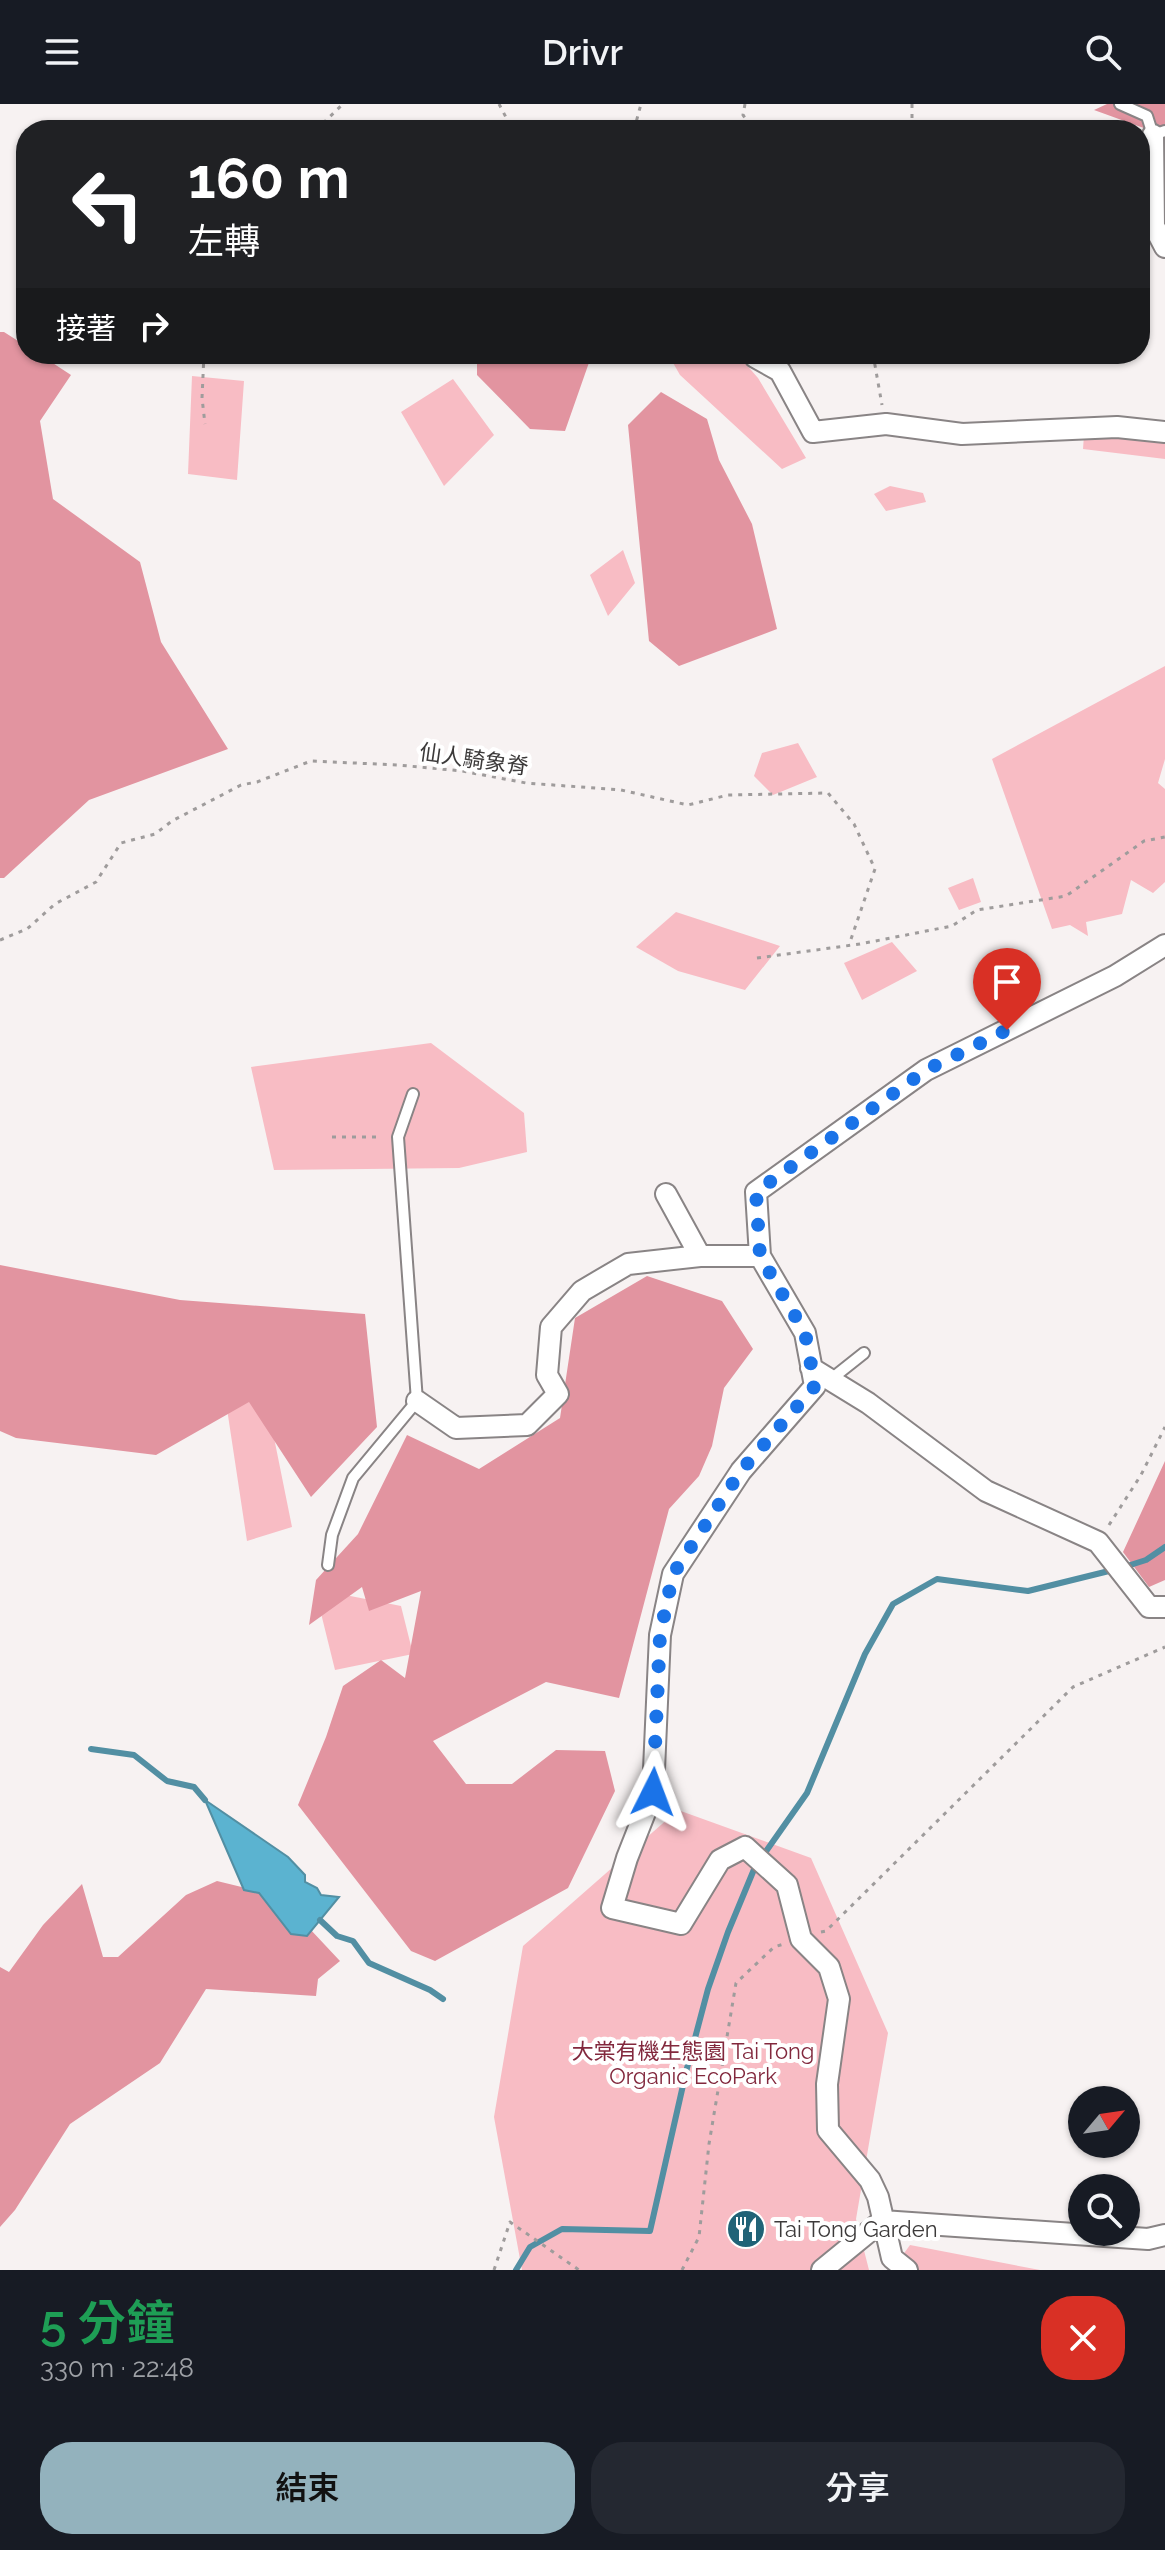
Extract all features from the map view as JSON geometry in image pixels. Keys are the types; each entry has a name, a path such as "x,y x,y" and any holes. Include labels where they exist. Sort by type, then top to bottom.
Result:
{"street":[{"path":"1159,133 1154,226 1165,247"},
{"path":"768,364 780,371 813,432 886,424 962,434 1117,427 1165,432"},
{"path":"907,2270 892,2258 878,2197 870,2180 828,2130 827,2084 839,1999 829,1967 801,1939 787,1885 745,1847 720,1860 681,1924 612,1908 627,1858 653,1792 660,1635 673,1574 741,1471 815,1386 805,1333 760,1256 756,1192 926,1070 1115,976 1165,945"},
{"path":"666,1194 700,1256"},
{"path":"417,1401 456,1428 527,1425 558,1394 547,1375 551,1327 582,1291 628,1264 700,1256 760,1256"},
{"path":"811,1368 868,1403 986,1491 1098,1542 1149,1607 1165,1607"},
{"path":"822,2270 882,2221 1148,2239 1165,2235"}],"lane":[{"path":"1120,104 1150,120"},
{"path":"328,1565 332,1535 353,1478 417,1401 398,1137 413,1094"},
{"path":"830,1380 864,1353"}],"path":[{"path":"326,120 343,104"},
{"path":"204,364 205,424"},
{"path":"875,364 886,424"},
{"name":"仙人騎象脊","path":"0,940 27,929 55,904 96,882 121,843 155,834 172,821 241,785 311,761 462,771 526,783 621,790 688,805 728,795 828,793 854,824 875,869 849,945"},
{"path":"757,958 952,926 977,910 1066,896 1144,841 1165,837"},
{"path":"332,1137 398,1137"},
{"path":"1098,1542 1141,1475 1165,1427"},
{"path":"682,2270 699,2237 709,2144 736,1983 774,1947 826,1931 1073,1687 1165,1647"},
{"path":"494,2270 510,2222 579,2270"}],"green space":[{"path":"674,364 746,364 758,378 806,458 782,469 680,375"},
{"path":"192,376 244,381 237,480 188,474"},
{"path":"453,379 494,435 444,486 401,412"},
{"path":"1084,435 1165,440 1165,459 1083,449"},
{"path":"890,486 923,493 926,502 886,511 874,494"},
{"path":"623,550 635,583 608,616 590,575"},
{"path":"1165,666 1165,759 1158,783 1165,789 1165,882 1153,893 1131,880 1122,914 1086,922 1088,936 1070,925 1052,929 992,759"},
{"path":"798,743 817,777 773,795 754,776 762,753"},
{"path":"973,878 981,902 959,910 948,888"},
{"path":"676,912 780,946 745,990 678,971 636,947"},
{"path":"892,942 917,971 862,1000 844,963"},
{"path":"431,1043 524,1113 527,1152 459,1168 274,1170 251,1067"},
{"path":"264,1388 292,1527 247,1541 224,1389"},
{"path":"315,1589 401,1606 413,1654 335,1670"},
{"name":"大棠有機生態園 Tai Tong Organic EcoPark","path":"678,1810 811,1858 888,2033 856,2219 869,2270 522,2270 494,2117 523,1946"},
{"path":"910,2245 1040,2270 892,2270"}],"shaded area":[{"path":"1107,104 1165,104 1165,125 1152,131 1150,120 1122,120 1094,110"},
{"path":"0,332 4,332 16,340 16,364 54,364 71,375 40,421 53,499 140,562 161,642 228,749 89,800 4,878 0,878"},
{"path":"477,364 588,364 565,431 530,429 477,375"},
{"path":"661,392 707,419 719,460 752,524 777,629 679,666 649,641 628,425"},
{"path":"0,1265 180,1300 365,1314 377,1427 311,1497 249,1402 156,1455 16,1438 0,1431"},
{"path":"647,1276 722,1301 753,1349 724,1388 712,1446 699,1476 669,1509 619,1698 546,1682 433,1741 466,1784 512,1784 556,1750 605,1751 615,1791 568,1888 435,1961 411,1951 298,1805 343,1686 381,1660 405,1678 421,1591 369,1611 362,1587 309,1625 316,1580 358,1534 407,1435 479,1469 560,1418 575,1318"},
{"path":"1165,1461 1165,1580 1149,1587 1123,1552"},
{"path":"217,1881 279,1896 340,1961 318,1979 316,1996 206,1989 160,2063 70,2124 15,2210 0,2227 0,1967 9,1972 43,1925 82,1884 103,1957 118,1957 186,1895"}],"water":[{"path":"205,1800 288,1857 305,1875 305,1882 317,1888 321,1895 339,1897 307,1936 291,1934 259,1893 244,1890"}],"waterway":[{"path":"1124,1567 1146,1560 1165,1547"},
{"path":"516,2270 530,2247 562,2229 650,2231 686,2072 708,1989 728,1932 755,1867 807,1793 865,1654 893,1604 937,1579 1028,1591 1113,1570"},
{"path":"91,1749 134,1755 167,1781 194,1787 205,1800"},
{"path":"320,1920 337,1936 353,1941 369,1963 430,1990 443,1999"}],"place":[{"name":"Tai Tong Garden","path":"746,2229"}],"route":[{"path":"653,1792 660,1635 673,1574 741,1471 815,1386 805,1333 760,1256 756,1192 926,1070 1007,1030"}]}
